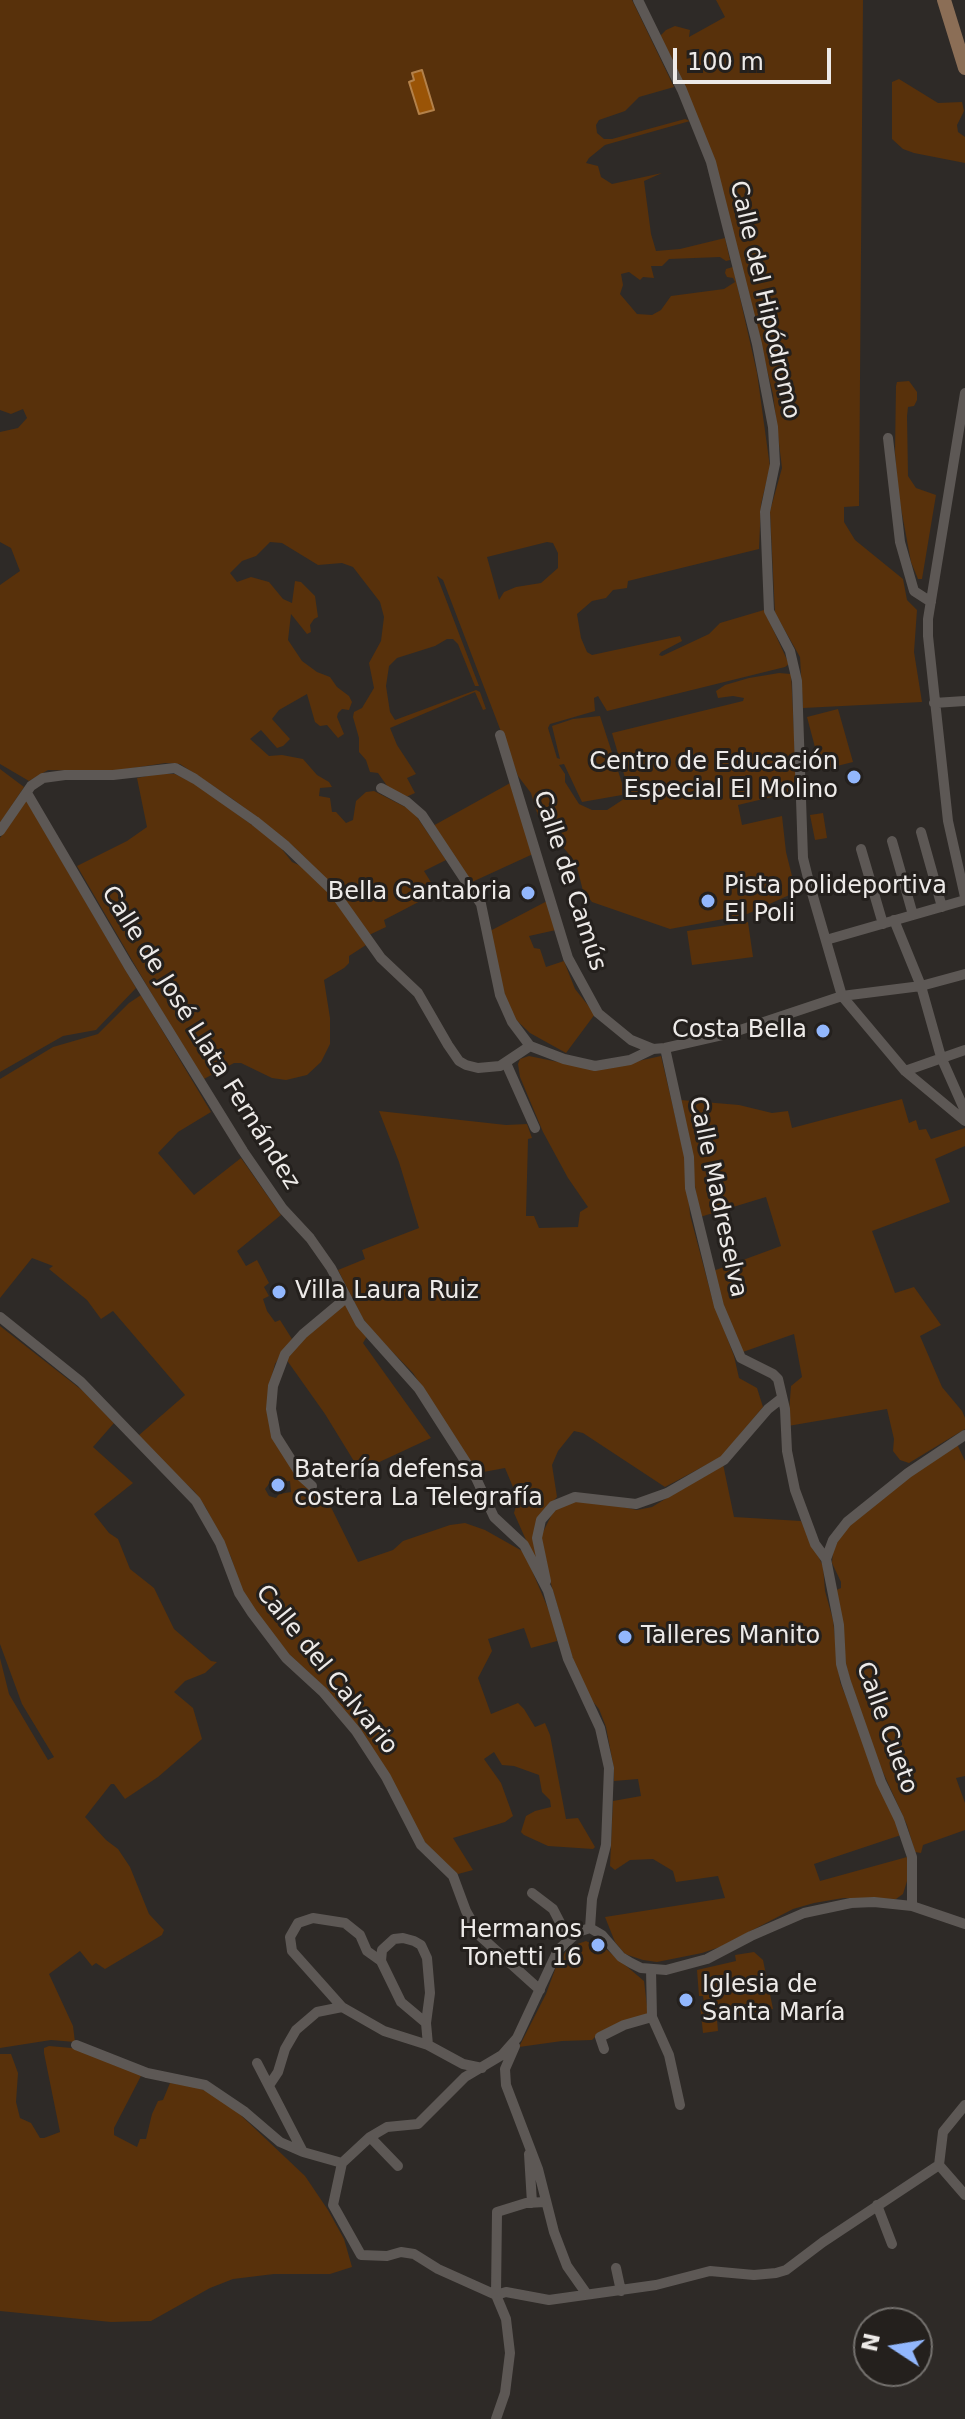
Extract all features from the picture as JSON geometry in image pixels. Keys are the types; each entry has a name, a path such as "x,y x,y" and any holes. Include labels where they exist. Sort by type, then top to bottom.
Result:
{"street":[{"name":"Calle del Hipódromo","path":"638,0 682,90 711,162 757,344 775,446 773,481 765,512 769,611 795,662 800,703 803,858 842,996"},
{"path":"944,0 965,68"},
{"path":"826,940 965,898 934,703 928,636 965,393"},
{"path":"888,438 900,542 914,591 931,602"},
{"path":"934,703 965,701"},
{"name":"Calle de Camús","path":"500,735 574,972 598,1013 631,1040 653,1049"},
{"path":"0,831 31,786 53,776 113,775 168,768 182,771 269,832 334,892 381,958 418,993 459,1061 478,1068 500,1066 530,1046"},
{"path":"381,788 407,802 422,815 481,904 500,995 512,1022 530,1046 564,1059 595,1066 630,1060 653,1049 731,1033 842,996 921,986 965,974"},
{"name":"Calle de José Llata Fernández","path":"27,793 243,1151 295,1225 310,1238 331,1268 367,1330 419,1389 476,1478 494,1517 524,1545 548,1591 568,1659 600,1728 609,1768 606,1845 592,1899 590,1928"},
{"path":"921,832 942,907"},
{"path":"892,841 913,915"},
{"path":"861,849 889,922 921,986 941,1057 965,1111"},
{"path":"842,996 905,1071 965,1121"},
{"name":"Calle Madreselva","path":"665,1048 689,1157 690,1188 719,1306 741,1358 778,1379 795,1490 815,1544 826,1559"},
{"path":"905,1071 965,1050"},
{"path":"506,1063 535,1128"},
{"path":"312,1486 302,1477 276,1436 271,1409 273,1386 285,1354 303,1334 346,1298"},
{"name":"Calle del Calvario","path":"0,1317 81,1382 196,1501 220,1543 239,1593 252,1613 286,1658 331,1701 364,1742 421,1845 453,1876 466,1911 480,1936 540,1990"},
{"path":"548,1591 537,1538 546,1511 575,1497 636,1504 667,1493 724,1460 768,1409 782,1398"},
{"path":"826,1559 833,1540 847,1522 908,1473 965,1435"},
{"name":"Calle Cueto","path":"826,1559 846,1682 881,1782 899,1819 912,1857 912,1906"},
{"path":"532,1893 553,1909 568,1938"},
{"path":"586,2293 567,2266 529,2144 506,2085 505,2069 550,1964 568,1938 590,1928 602,1935 621,1957 641,1968 666,1970 707,1959 771,1926 828,1907 874,1902 912,1906 965,1924"},
{"path":"426,2023 401,2002 381,1961 367,1951 360,1935 345,1923 313,1918 298,1923 290,1937 292,1951 342,2007 384,2031 428,2045 463,2064 482,2068"},
{"path":"381,1961 382,1950 394,1939 403,1938 421,1945 427,1958 429,1975 428,2045"},
{"path":"651,1969 652,2017 669,2055 680,2105"},
{"path":"270,2084 296,2030 317,2012 342,2007"},
{"path":"604,2049 600,2037 624,2025 652,2017"},
{"path":"516,2040 496,2061 465,2077 449,2091 426,2119 418,2124 387,2127 370,2137 342,2163 333,2205 361,2255 414,2254 438,2269 496,2295 506,2292 549,2300 656,2285 710,2271 764,2275 786,2270 939,2165"},
{"path":"76,2045 147,2073 205,2085"},
{"path":"257,2063 303,2152"},
{"path":"196,2073 205,2085 245,2112 280,2142 342,2163"},
{"path":"965,2105 943,2132 939,2165 965,2195"},
{"path":"370,2137 398,2166"},
{"path":"529,2144 532,2203"},
{"path":"496,2419 505,2393 510,2353 506,2319 496,2295 497,2212 545,2202"},
{"path":"877,2205 892,2244"},
{"path":"616,2268 621,2291"}],"shaded area":[{"path":"0,0 632,0 674,87 639,97 625,111 599,120 597,133 604,139 612,139 685,119 690,121 605,145 586,163 598,166 601,177 612,184 662,173 644,181 656,251 680,249 725,238 730,260 720,257 669,259 662,266 651,266 654,278 643,277 640,280 629,272 621,274 623,285 620,294 637,314 652,315 661,310 671,296 724,289 735,282 725,273 726,269 733,267 757,373 770,467 761,504 759,549 628,581 627,588 613,590 606,598 592,601 577,614 581,638 587,652 592,655 680,636 682,641 661,652 659,655 662,656 709,634 720,623 764,610 789,664 607,711 598,696 594,698 595,711 550,724 548,728 557,758 560,759 552,726 573,719 600,716 622,783 622,795 582,802 564,764 559,765 565,774 565,782 579,804 592,810 607,810 630,795 612,733 743,701 744,698 733,696 718,698 716,691 749,678 791,674 797,791 738,805 742,825 782,816 786,852 796,892 745,915 670,929 592,902 583,891 576,863 538,816 531,793 518,776 443,580 437,576 479,686 475,686 458,644 453,639 447,639 397,658 389,666 386,686 390,712 395,720 476,690 480,692 486,709 483,710 475,692 390,728 416,774 407,778 415,793 406,797 390,790 378,773 370,772 359,752 353,717 374,688 369,663 381,641 384,617 380,602 353,567 342,563 318,565 282,543 270,542 256,556 242,561 230,573 237,582 251,577 269,582 283,599 292,603 295,581 301,582 315,596 318,617 310,625 311,632 307,634 291,614 288,640 302,661 330,677 352,702 349,710 342,709 338,713 344,734 338,738 327,725 320,726 315,722 307,694 279,710 272,719 290,739 283,746 277,748 261,730 250,739 269,756 303,759 317,775 329,782 332,787 320,788 319,796 330,798 332,812 336,812 346,823 353,820 356,801 366,792 374,791 413,811 446,860 424,871 434,887 429,891 433,897 384,920 386,927 369,935 339,893 294,847 234,800 180,764 165,763 114,771 48,770 29,781 0,764 0,585 20,571 11,548 0,542 0,432 18,428 27,418 23,409 11,414 0,410","holes":["553,543 558,553 558,568 541,583 516,587 504,592 499,600 487,557"]},
{"path":"716,0 863,0 859,506 844,507 844,522 855,540 903,579 907,600 917,610 914,652 922,702 803,708 800,657 775,613 770,511 782,468 773,394 729,216 660,36 675,26 690,30 689,37 725,17"},
{"path":"422,70 434,110 419,114 409,82 414,80 412,73"},
{"path":"899,79 938,103 962,102 964,111 957,125 958,132 965,137 965,163 914,153 903,149 892,139 892,82"},
{"path":"909,381 917,392 917,400 914,406 908,407 908,476 916,488 936,495 922,579 918,579 911,562 898,492 895,452 896,386 897,382"},
{"path":"838,709 853,762 821,770 807,717"},
{"path":"0,769 24,787 0,823"},
{"path":"175,774 197,785 277,843 292,862 303,867 331,894 366,945 349,956 349,963 344,968 324,980 330,1018 330,1044 321,1062 307,1075 286,1080 272,1078 241,1063 234,1063 202,1080 77,866 127,841 147,827 137,778"},
{"path":"512,782 533,854 472,882 431,827"},
{"path":"26,800 136,988 96,1030 63,1036 0,1072 0,838"},
{"path":"823,813 827,838 815,840 810,815"},
{"path":"549,900 556,930 529,936 534,948 540,949 546,967 564,961 575,989 595,1014 566,1053 530,1033 512,1016 490,931"},
{"path":"748,922 753,957 692,965 687,931"},
{"path":"141,995 211,1112 178,1132 158,1153 194,1195 241,1158 281,1215 237,1251 246,1266 257,1260 269,1283 264,1287 269,1296 263,1299 267,1311 275,1322 280,1320 292,1339 275,1364 270,1383 269,1417 307,1488 323,1492 358,1562 393,1550 403,1541 465,1523 485,1530 524,1552 553,1620 557,1641 531,1648 524,1628 488,1639 492,1651 478,1678 491,1714 518,1703 535,1727 545,1723 566,1819 578,1818 595,1847 593,1849 548,1846 524,1835 521,1832 526,1816 551,1807 550,1800 542,1792 539,1775 502,1765 494,1752 484,1759 501,1783 513,1816 505,1822 453,1838 473,1870 458,1874 442,1860 420,1837 346,1714 257,1615 240,1586 231,1557 194,1491 162,1463 138,1436 185,1395 113,1311 101,1319 87,1300 49,1269 53,1266 32,1258 0,1298 0,1079 53,1047 98,1034","holes":["273,1479 277,1482 290,1481 291,1492 279,1494 276,1498 269,1496 265,1489"]},
{"path":"529,1056 597,1070 661,1056 685,1158 690,1215 712,1298 739,1378 757,1388 763,1407 721,1457 665,1487 583,1433 574,1431 558,1451 552,1465 557,1497 539,1516 538,1567 514,1513 518,1499 505,1468 478,1473 413,1373 362,1317 338,1270 365,1259 362,1250 419,1228 399,1162 379,1111 506,1125 527,1124 532,1138 528,1139 526,1216 534,1216 539,1228 578,1227 580,1212 588,1207 543,1132 520,1077 520,1059"},
{"path":"902,1099 909,1123 916,1120 919,1130 926,1129 931,1139 965,1128 965,1146 935,1159 950,1202 872,1231 895,1293 914,1287 941,1325 920,1336 942,1387 965,1418 965,1429 909,1463 900,1460 893,1451 894,1439 887,1409 788,1426 791,1386 802,1377 794,1334 740,1353 713,1271 781,1246 766,1197 700,1217 681,1100 739,1105 772,1113 788,1111 792,1128"},
{"path":"345,1304 367,1336 363,1343 431,1438 360,1471 286,1359 292,1349"},
{"path":"0,1326 83,1391 114,1423 93,1447 133,1483 94,1514 118,1539 130,1569 154,1588 174,1629 211,1661 217,1662 205,1673 185,1681 174,1692 193,1708 202,1739 158,1777 125,1799 111,1784 85,1817 118,1849 130,1867 149,1914 164,1930 162,1935 105,1969 96,1963 92,1966 80,1951 49,1974 73,2026 75,2042 51,2040 0,2048 0,1658 9,1694 48,1760 54,1757 22,1704 0,1644"},
{"path":"957,1444 965,1461 965,1776 956,1778 965,1803 965,1830 923,1845 921,1853 915,1852 907,1825 867,1737 847,1669 834,1591 841,1588 841,1582 832,1563 842,1531 913,1474"},
{"path":"723,1464 734,1517 801,1521 823,1566 840,1682 901,1835 814,1864 820,1881 907,1857 907,1881 903,1894 896,1899 843,1898 814,1903 793,1909 720,1947 702,1953 657,1962 643,1960 625,1954 615,1942 605,1917 725,1898 718,1876 676,1882 673,1871 653,1859 630,1860 615,1870 610,1866 613,1801 641,1796 638,1779 614,1781 606,1727 575,1666 551,1584 541,1536 553,1512 567,1503 585,1499 637,1510 652,1507"},
{"path":"586,1941 598,1947 600,1944 644,1981 648,2014 600,2032 592,2040 519,2047 546,1994 557,1964 569,1947"},
{"path":"754,1952 763,1960 773,2009 717,2020 718,2031 703,2033 700,2005 704,2004 703,1996 699,1996 697,1970 736,1961 735,1955"},
{"path":"44,2048 83,2049 142,2074 114,2128 114,2135 137,2147 140,2139 146,2139 152,2114 158,2101 163,2100 170,2083 209,2092 230,2105 305,2176 344,2239 352,2267 330,2274 274,2274 233,2279 210,2288 151,2321 111,2322 0,2311 0,2054 11,2054 18,2073 16,2102 20,2118 31,2123 40,2138 44,2138 60,2132 44,2053"}],"place":[{"name":"Centro de Educación Especial El Molino","path":"854,777"},
{"name":"Bella Cantabria","path":"528,893"},
{"name":"Pista polideportiva El Poli","path":"708,901"},
{"name":"Costa Bella","path":"823,1031"},
{"name":"Villa Laura Ruiz","path":"279,1292"},
{"name":"Batería defensa costera La Telegrafía","path":"278,1485"},
{"name":"Talleres Manito","path":"625,1637"},
{"name":"Hermanos Tonetti 16","path":"598,1945"},
{"name":"Iglesia de Santa María","path":"686,2000"}]}
